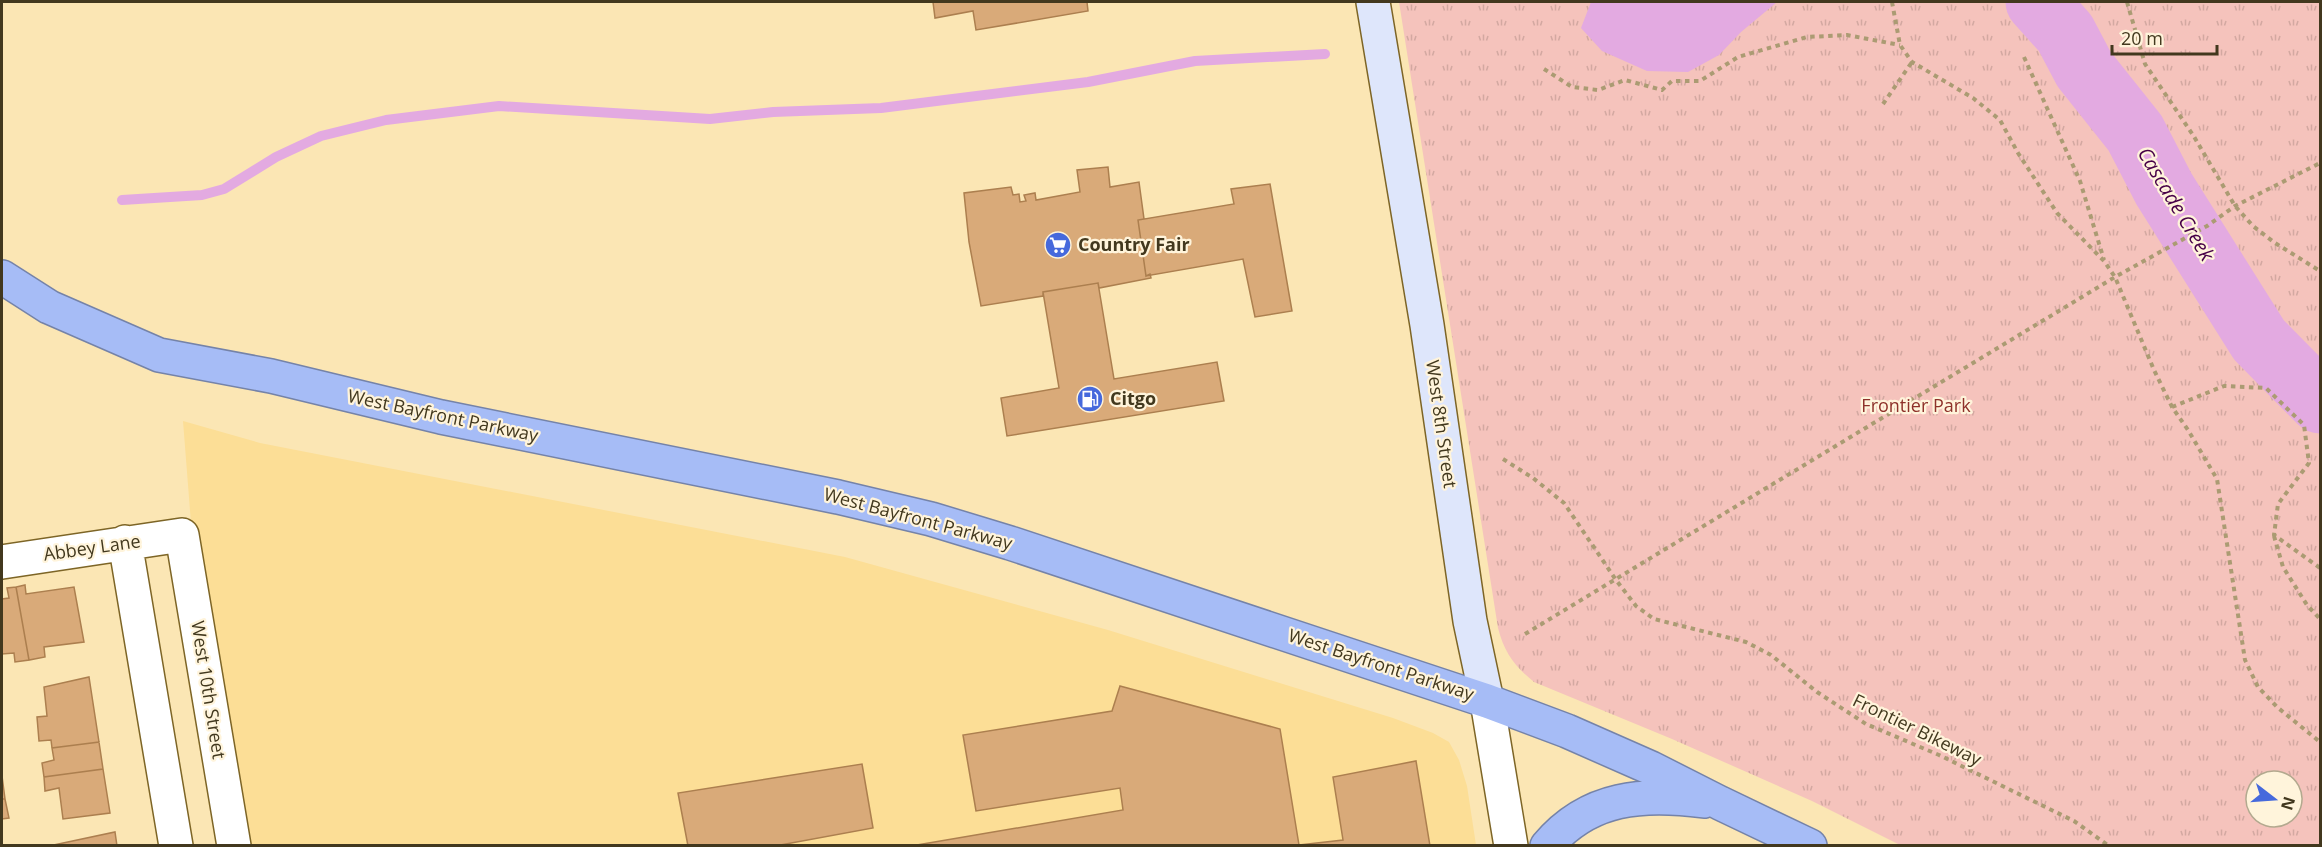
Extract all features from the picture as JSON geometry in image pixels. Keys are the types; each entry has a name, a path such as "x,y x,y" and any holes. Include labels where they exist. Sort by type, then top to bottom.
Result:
{"highway":[{"name":"West Bayfront Parkway","path":"2,278 49,307 159,355 272,376 378,403 838,497 921,517 1106,574 1486,701 1605,746 1810,846"},
{"path":"1547,846 1562,829 1584,814 1610,802 1636,798 1673,797 1720,804"}],"main road":[{"name":"West 8th Street","path":"1373,2 1426,325 1470,621 1486,701"}],"street":[{"name":"Abbey Lane","path":"2,562 182,535"},
{"name":"West 10th Street","path":"182,535 234,846"},
{"path":"125,542 176,846"},
{"name":"West 8th Street","path":"1486,701 1511,846"}],"path":[{"path":"2127,2 2145,64 2193,135 2235,206 2253,226 2275,243 2320,271"},
{"path":"1892,4 1900,45 1912,62 1973,98 2000,120 2018,153 2057,213 2104,261 2115,278 2172,407 2217,479 2245,660 2258,687 2277,707 2320,742"},
{"path":"1544,69 1572,87 1598,90 1625,80 1662,90 1672,81 1700,81 1738,57 1808,37 1847,35 1900,45"},
{"path":"2024,57 2080,180 2104,261"},
{"path":"1883,104 1912,62"},
{"path":"1525,634 2115,278 2207,226 2235,206 2320,163"},
{"path":"2172,407 2224,386 2265,388 2304,424 2309,463 2278,504 2274,536 2283,567 2307,605 2320,619"},
{"name":"Frontier Bikeway","path":"1503,459 1533,478 1564,504 1636,606 1654,620 1746,642 1771,655 1817,692 1866,724 1939,755 2074,821 2109,846"},
{"path":"2274,536 2320,568"}],"shaded area":[{"path":"1591,2 1777,2 1741,32 1719,55 1688,72 1647,71 1602,51 1581,28"},
{"path":"183,421 260,443 845,557 1108,630 1393,718 1433,733 1449,742 1459,760 1467,786 1476,845 249,845 191,523"}],"green space":[{"name":"Frontier Park","path":"1399,2 2320,2 2320,845 1900,845 1812,801 1672,739 1534,682 1521,671 1503,644 1498,628"}],"building":[{"path":"933,2 1087,2 1088,11 976,30 973,11 935,18"},
{"path":"1108,167 1110,187 1139,182 1144,219 1138,220 1146,276 1150,274 1151,278 1099,288 1098,283 1043,292 1043,296 981,306 969,242 964,193 1011,187 1013,195 1019,194 1020,202 1026,201 1024,195 1035,193 1036,200 1080,192 1077,170"},
{"path":"1270,184 1292,311 1255,317 1243,259 1146,276 1138,220 1234,204 1231,189"},
{"path":"1098,283 1114,379 1217,362 1224,401 1007,436 1001,398 1059,388 1043,292"},
{"path":"25,585 26,594 74,587 84,642 44,647 45,657 29,660 16,587"},
{"path":"16,587 29,660 15,662 14,653 2,654 2,599 9,598 7,588"},
{"path":"89,677 99,742 52,748 51,740 39,741 37,717 47,716 44,687"},
{"path":"1120,686 1280,729 1299,845 1343,840 1333,777 1416,761 1430,846 911,846 1123,810 1120,788 976,811 963,735 1112,711"},
{"path":"99,742 103,769 44,777 42,763 54,760 52,748"},
{"path":"862,764 873,828 775,846 688,846 678,793"},
{"path":"103,769 110,813 63,819 59,788 45,791 44,777"},
{"path":"2,776 5,799 2,799"},
{"path":"2,799 5,799 9,818 2,819"},
{"path":"115,832 117,846 49,846"}],"waterway":[{"name":"Cascade Creek","path":"2037,2 2065,33 2084,69 2135,133 2164,189 2259,340 2320,402"},
{"path":"122,200 202,195 224,189 276,157 321,136 386,120 499,106 710,119 773,112 881,108 1088,82 1195,61 1325,54"}],"place":[{"name":"Country Fair","path":"1058,245"},
{"name":"Citgo","path":"1090,399"}]}
